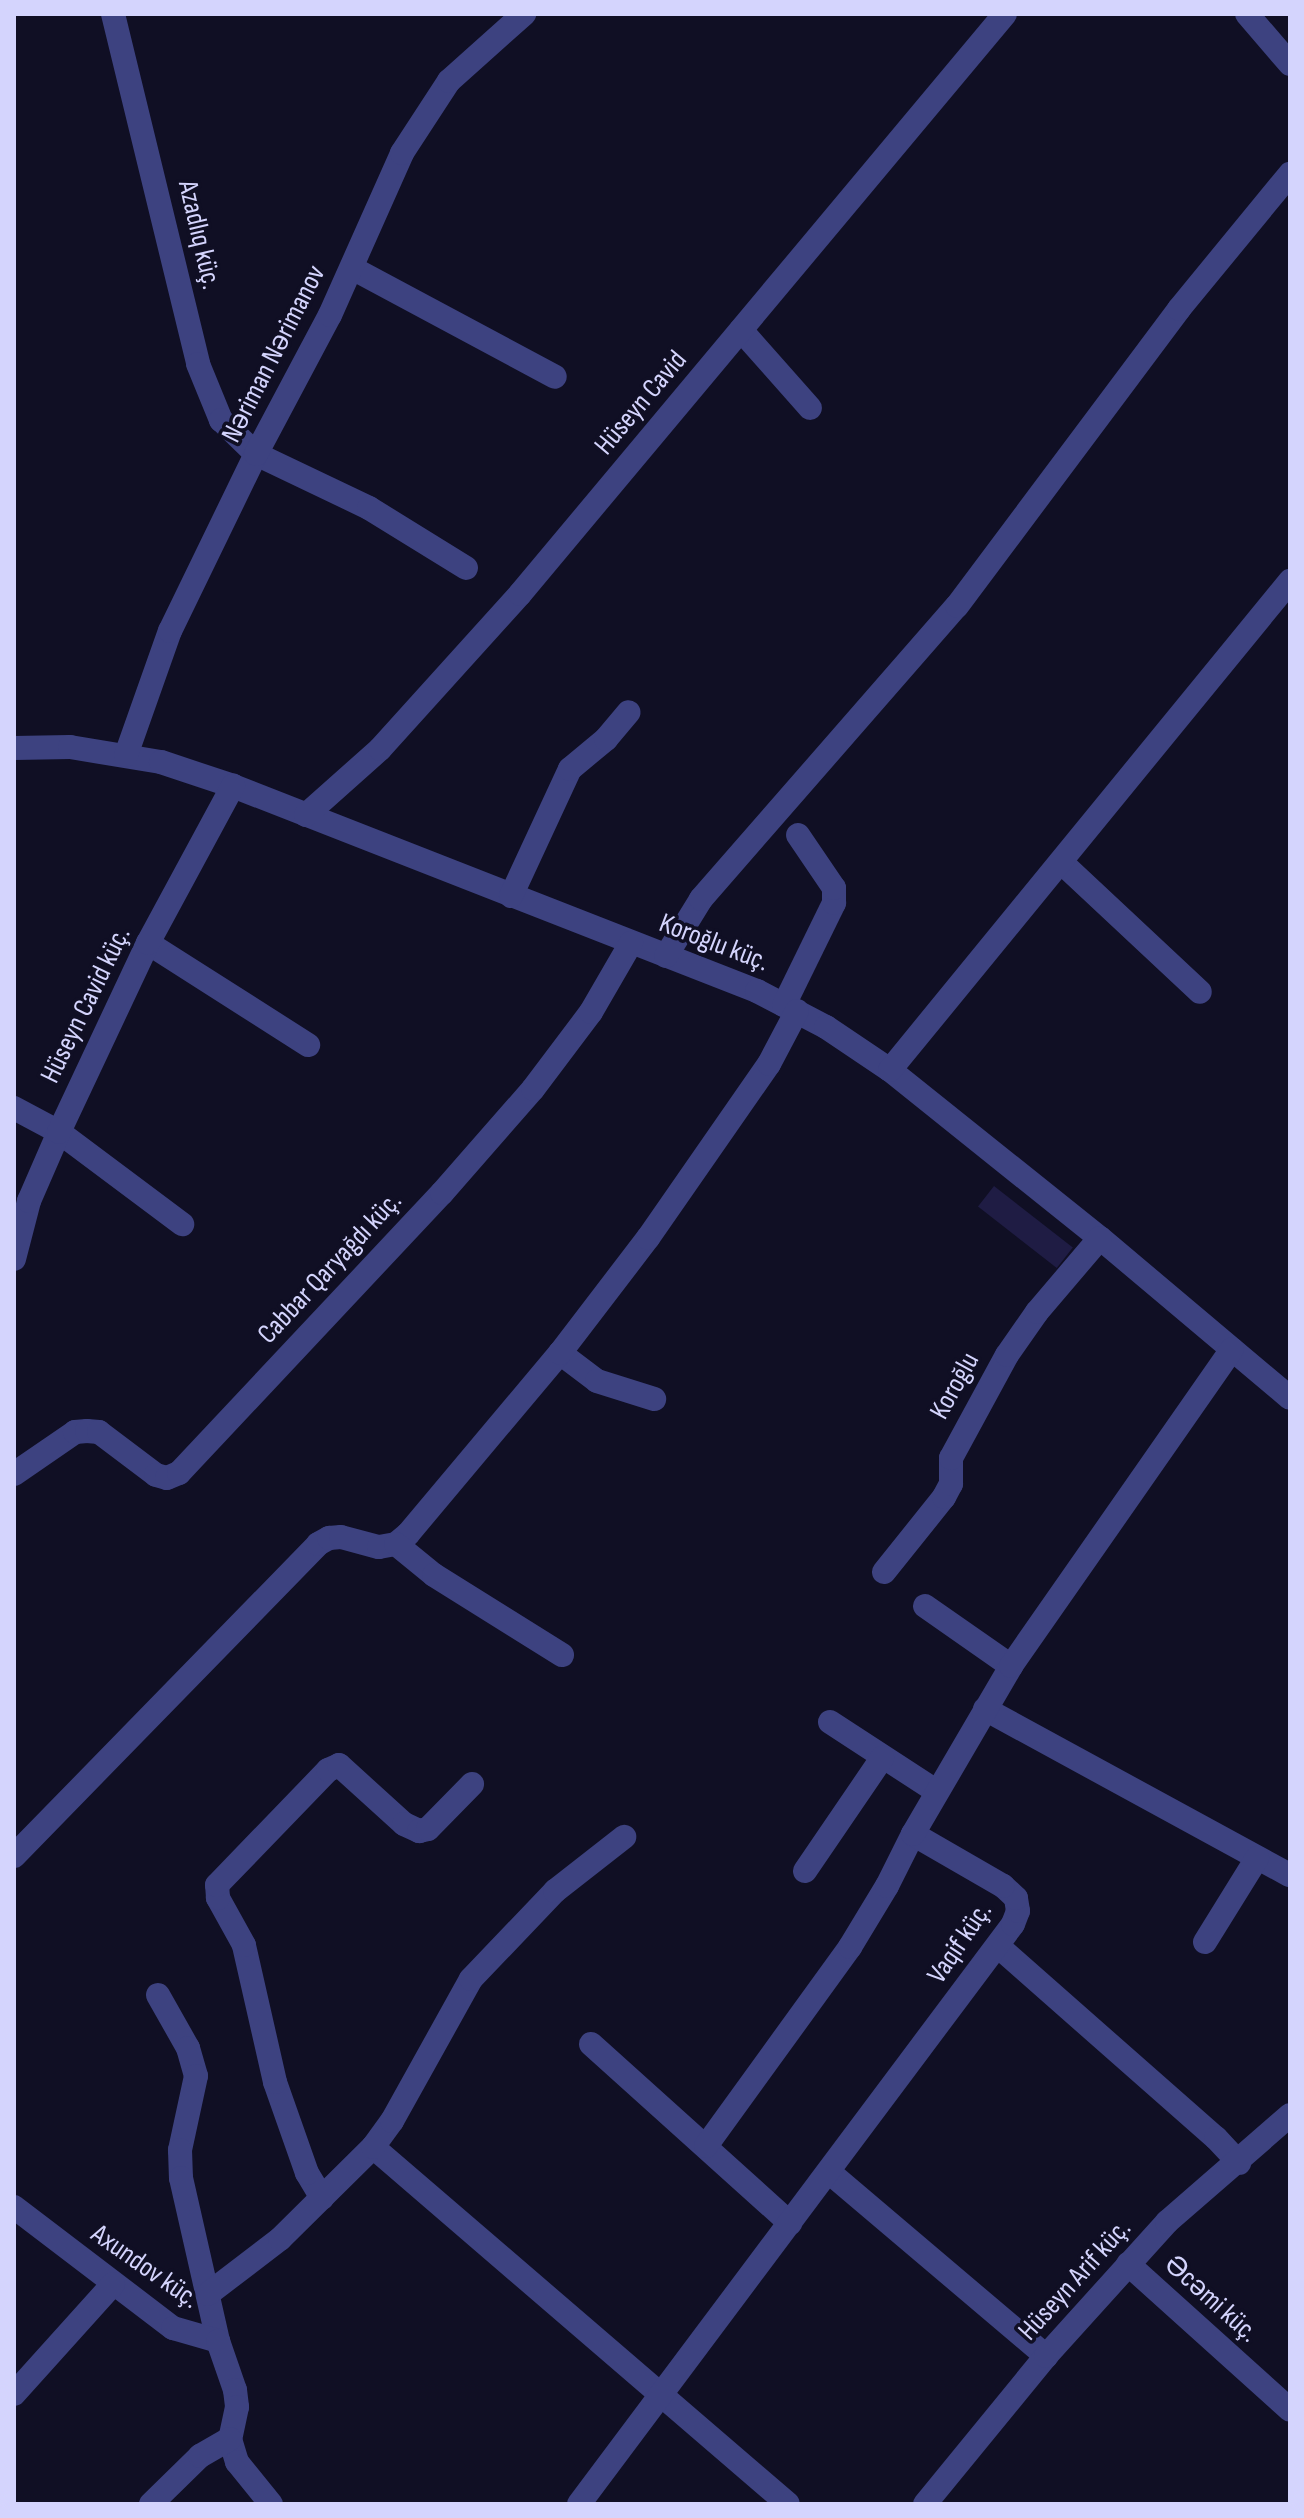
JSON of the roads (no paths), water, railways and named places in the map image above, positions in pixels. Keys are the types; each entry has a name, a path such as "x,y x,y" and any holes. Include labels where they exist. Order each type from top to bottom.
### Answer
{"street":[{"name":"Azadlıq küç.","path":"113,14 198,364 221,420 256,454 369,508 466,568"},
{"name":"Nəriman Nərimanov","path":"126,755 170,631 256,454 352,268 377,203 427,111 449,81 524,14"},
{"name":"Hüseyn Cavid","path":"306,815 380,749 520,594 1005,14"},
{"path":"1247,14 1290,64"},
{"path":"666,956 701,899 957,606 1179,309 1290,174"},
{"path":"352,268 555,377"},
{"path":"741,330 810,408"},
{"path":"890,1070 1290,581"},
{"path":"511,896 570,769 606,739 629,712"},
{"name":"Koroğlu küç.","path":"14,748 70,747 126,755 233,786 791,1008 890,1070 1100,1238 1290,1398"},
{"name":"Hüseyn Cavid küç.","path":"14,1259 29,1201 59,1132 148,943 233,786"},
{"path":"14,1856 318,1544 341,1537 379,1547 396,1544 408,1534 560,1353 769,1064 834,903 834,888 798,835"},
{"path":"1061,862 1200,992"},
{"path":"148,943 308,1045"},
{"name":"Cabbar Qaryağdı küç.","path":"14,1474 75,1432 87,1431 99,1432 156,1475 167,1478 179,1473 442,1193 533,1089 591,1012 631,943"},
{"path":"14,1108 59,1132 182,1224"},
{"name":"Koroğlu","path":"884,1572 944,1497 951,1484 951,1458 1007,1355 1037,1312 1100,1238"},
{"path":"706,2146 850,1947 936,1791 1011,1666 1232,1349"},
{"path":"560,1353 597,1381 654,1399"},
{"path":"396,1544 434,1575 562,1655"},
{"path":"925,1606 1011,1666"},
{"path":"985,1709 1290,1875"},
{"path":"830,1722 936,1791"},
{"path":"805,1871 882,1758"},
{"path":"322,2198 307,2173 275,2082 244,1945 218,1898 217,1885 328,1770 339,1765 404,1824 419,1831 428,1829 472,1784"},
{"name":"Vaqif küç.","path":"579,2504 999,1947 1018,1911 1016,1898 1003,1886 913,1834"},
{"path":"208,2294 280,2239 373,2147 392,2121 471,1979 555,1891 624,1837"},
{"path":"1205,1942 1257,1858"},
{"path":"999,1947 1216,2138 1239,2163"},
{"path":"158,1995 188,2048 196,2076 180,2150 187,2208 218,2341"},
{"path":"591,2044 790,2223"},
{"name":"Hüseyn Arif küç.","path":"925,2504 1046,2356 1167,2222 1239,2163 1290,2115"},
{"path":"373,2147 788,2504"},
{"path":"829,2172 1046,2356"},
{"name":"Axundov küç.","path":"14,2207 173,2328 218,2341 235,2390 237,2407 230,2439"},
{"name":"Əcəmi küç.","path":"1128,2264 1290,2410"},
{"path":"14,2394 113,2284"},
{"path":"151,2504 200,2456 230,2439 237,2462 271,2504"}]}
